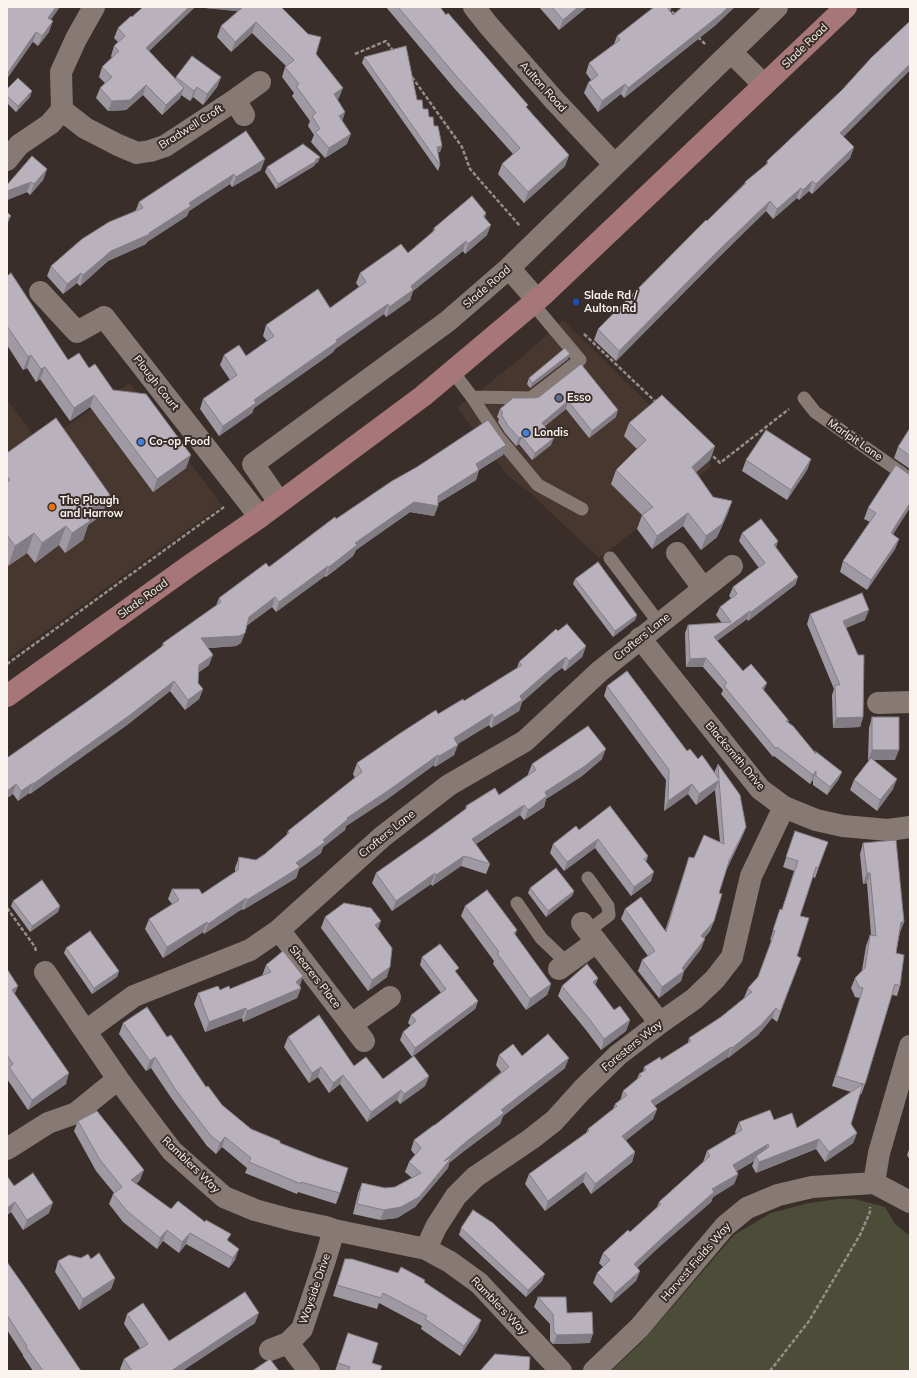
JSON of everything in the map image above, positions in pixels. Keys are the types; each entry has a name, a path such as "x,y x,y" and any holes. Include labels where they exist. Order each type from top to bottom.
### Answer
{"main road":[{"name":"Slade Road","path":"7,696 188,566 260,517 453,372 535,302 846,7"}],"street":[{"path":"7,160 19,145 50,124 62,110 61,72 76,39 94,7"},
{"name":"Aulton Road","path":"474,7 555,101 615,165"},
{"name":"Slade Road","path":"279,502 253,464 448,321 510,268 777,7"},
{"path":"726,56 764,85"},
{"name":"Bradwell Croft","path":"62,110 85,128 118,146 137,153 150,151 165,146 239,107 260,82"},
{"path":"510,268 535,302"},
{"name":"Plough Court","path":"40,292 77,332 104,317 260,517"},
{"path":"677,553 702,588"},
{"name":"Crofters Lane","path":"86,1031 134,996 250,950 279,930 382,837 449,785 525,741 600,671 702,588 732,566"},
{"name":"Blacksmith Drive","path":"640,638 760,788 784,807 816,820 843,826 888,830 910,827"},
{"path":"878,704 910,702"},
{"name":"Foresters Way","path":"426,1250 436,1227 456,1196 475,1177 531,1139 554,1121 582,1090 618,1055 694,999 715,979 732,957 751,876 784,807"},
{"name":"Shearers Place","path":"279,930 358,1033 390,996"},
{"path":"563,966 589,932 660,1023"},
{"name":"Ramblers Way","path":"45,972 118,1079 172,1151 224,1197 255,1210 292,1220 426,1250 450,1262 479,1283 561,1371"},
{"path":"910,1046 879,1153 874,1183 910,1202"},
{"path":"7,1149 48,1123 76,1113 118,1079"},
{"name":"Harvest Fields Way","path":"594,1371 639,1328 725,1226 747,1208 778,1195 812,1187 874,1183"},
{"name":"Wayside Drive","path":"309,1371 279,1346 302,1329 326,1260 334,1230"}],"lane":[{"path":"472,397 532,398 580,360 535,302"},
{"path":"453,372 472,397 499,438 538,485 582,509"},
{"name":"Marlpit Lane","path":"804,398 814,412 910,479"},
{"path":"610,558 666,617"},
{"path":"588,878 608,906 609,915 589,932"},
{"path":"517,903 563,966"}],"path":[{"path":"668,7 677,17"},
{"path":"694,33 726,56"},
{"path":"355,54 386,41 395,54"},
{"path":"408,72 462,147 470,169 534,243"},
{"path":"583,333 663,409"},
{"path":"703,447 720,463 804,398"},
{"path":"7,664 242,494"},
{"path":"7,908 35,947 45,972"},
{"path":"770,1371 809,1321 860,1235 870,1212 874,1183"}],"shaded area":[{"path":"563,320 712,466 637,529 599,558 529,492 507,475 457,407 472,397 522,357"},
{"path":"130,383 222,505 7,659 7,399 40,444"}],"green space":[{"path":"838,1199 855,1199 885,1207 895,1224 910,1236 910,1371 611,1371 641,1343 734,1235 771,1213 809,1203"}],"building":[{"path":"56,7 48,18 53,21 42,36 36,32 7,74 7,8"},
{"path":"143,7 189,7 146,48 184,88 166,105 146,85 130,100 112,101 100,88 112,77 102,67 119,51 114,46 125,36 118,28"},
{"path":"243,7 281,7 308,34 321,37 316,54 343,88 334,94 345,112 339,116 351,134 329,148 315,132 320,129 312,116 316,113 296,86 299,84 285,67 294,60 256,22 235,42 221,26"},
{"path":"398,7 440,7 446,15 448,13 528,105 526,107 569,155 528,192 502,164 520,148"},
{"path":"552,7 578,7 563,20"},
{"path":"654,7 667,7 673,15 682,7 728,7 628,88 625,84 602,101 588,83 598,75 589,63 620,40 617,36"},
{"path":"910,21 910,64 840,133 854,147 816,184 812,181 803,190 801,188 777,209 770,201 619,351 598,329 706,220 707,221 746,183 745,182 768,163 767,161 842,90 871,58"},
{"path":"406,46 417,100 422,100 423,109 428,109 429,117 433,117 434,126 438,126 442,146 437,147 440,165 364,57"},
{"path":"192,56 221,77 207,94 197,87 194,91 176,77"},
{"path":"18,78 32,91 18,106 7,96 7,89"},
{"path":"246,131 265,159 236,177 234,174 189,203 191,206 149,233 150,234 111,251 83,275 81,273 67,284 51,266 82,239 109,222 143,208 139,202"},
{"path":"303,144 320,157 315,160 316,161 278,184 267,167"},
{"path":"32,156 47,169 34,184 31,182 7,191 7,185"},
{"path":"472,196 486,213 483,216 491,225 468,244 466,241 411,286 413,290 389,307 388,304 336,340 337,342 254,400 256,403 223,426 203,399 237,375 224,355 239,345 246,356 274,336 266,325 318,289 330,308 366,282 360,273 401,244 408,253 435,230 434,228"},
{"path":"7,212 11,216 7,219"},
{"path":"11,273 68,360 79,353 89,368 95,364 113,390 146,394 191,455 157,479 94,395 74,408 45,367 41,369 31,355 28,357 7,326 7,276"},
{"path":"565,348 570,354 532,383 529,378"},
{"path":"581,364 618,410 592,431 568,401 542,423 554,438 535,453 522,437 519,438 508,426 501,414 503,413 500,409 513,398 539,397"},
{"path":"662,395 715,446 692,467 713,497 732,501 722,524 706,536 688,513 657,536 642,515 653,507 616,470 646,440 629,423"},
{"name":"The Plough and Harrow","path":"56,418 110,495 84,513 90,521 72,533 66,526 42,543 34,533 15,546 7,535 7,482 10,480 7,476 7,453"},
{"path":"488,420 506,445 476,464 479,470 438,496 438,506 414,502 355,543 357,545 329,567 328,566 279,602 275,597 249,617 245,633 239,636 201,638 213,655 199,665 198,683 203,689 188,700 174,681 130,715 33,784 21,791 16,784 7,791 7,758 164,645 163,643 221,602 219,598 266,563 269,567 335,517 336,519 392,481 417,467"},
{"path":"910,428 910,456 898,447"},
{"path":"766,430 811,459 791,490 746,460"},
{"path":"896,465 910,475 910,503 891,533 899,539 871,580 843,561 876,513 868,508"},
{"path":"761,519 778,541 774,545 798,577 714,637 743,671 751,664 767,683 762,688 789,721 786,721 793,726 816,754 815,751 842,772 830,787 816,776 816,771 813,775 777,747 776,749 724,686 727,683 706,658 690,659 688,625 731,622 720,607 737,594 733,587 765,563 742,533"},
{"path":"598,562 637,615 615,631 575,579"},
{"path":"862,593 869,610 843,621 858,655 864,655 863,717 836,718 835,685 840,685 810,614"},
{"path":"567,624 586,646 569,661 566,657 559,662 520,696 522,700 494,718 492,714 454,738 458,745 439,756 438,755 347,818 348,819 323,840 325,842 296,863 300,867 247,900 246,898 208,924 207,922 167,947 149,919 179,900 172,889 199,889 202,894 238,870 239,857 256,860 265,854 289,833 288,831 362,772 357,763 436,710 438,714 463,699 464,701 522,665 519,662 556,629 558,631"},
{"path":"627,671 687,751 690,749 698,759 702,755 719,779 718,764 740,795 746,827 729,861 719,893 722,894 714,921 701,936 705,939 682,968 684,971 662,987 642,960 655,951 625,909 641,897 666,932 689,857 694,858 704,835 724,844 719,780 699,794 692,784 668,801 669,770 607,686"},
{"path":"872,717 899,717 899,750 872,750"},
{"path":"588,726 606,749 585,766 545,792 547,796 528,810 524,805 472,839 490,864 464,856 436,875 435,873 396,901 376,873 467,808 466,806 495,788 499,795 536,770 532,764"},
{"path":"871,758 897,779 880,800 854,780"},
{"path":"610,806 648,856 644,859 654,872 634,887 598,839 567,862 553,844 576,826 579,830"},
{"path":"795,831 828,842 818,868 816,867 800,916 809,918 797,956 801,958 780,1012 776,1008 761,1025 732,1048 731,1047 651,1101 657,1109 622,1136 635,1152 595,1184 586,1172 548,1201 529,1174 589,1131 588,1129 617,1106 615,1104 627,1095 623,1091 641,1076 639,1074 646,1070 644,1067 660,1057 661,1060 691,1041 689,1038 721,1017 752,992 748,988 758,977 775,931 773,930 780,909 782,910 798,861 786,857"},
{"path":"896,840 904,922 901,922 896,953 904,955 900,986 895,984 865,1084 836,1076 863,988 859,987 855,978 865,968 870,935 876,936 870,873 867,873 863,843"},
{"path":"556,868 574,891 548,911 530,888"},
{"path":"42,880 60,906 32,926 13,901"},
{"path":"487,890 517,930 514,933 551,984 530,999 497,953 499,952 465,906"},
{"path":"344,903 371,908 381,921 375,925 392,948 390,967 372,980 325,917"},
{"path":"90,931 119,971 94,988 66,948"},
{"path":"440,944 459,968 455,971 478,1001 415,1048 403,1032 416,1021 411,1015 446,989 422,957"},
{"path":"283,951 303,976 296,982 301,988 247,1011 246,1008 209,1022 198,993 218,986 220,990 229,986 230,989 271,972 266,965"},
{"path":"587,964 598,978 593,982 614,1010 620,1006 630,1020 604,1039 562,986"},
{"path":"7,969 18,986 12,990 69,1073 32,1100 9,1067 13,1064 7,1055"},
{"path":"147,1007 167,1037 171,1035 206,1087 208,1086 222,1105 251,1129 280,1141 280,1143 348,1168 340,1193 301,1182 301,1184 249,1162 251,1158 225,1137 220,1143 211,1136 175,1089 155,1057 150,1061 123,1023"},
{"path":"319,1015 354,1066 366,1057 383,1079 414,1056 429,1076 404,1094 401,1090 371,1112 343,1075 333,1083 321,1067 312,1073 288,1037"},
{"path":"548,1034 569,1058 501,1110 504,1113 467,1141 444,1161 452,1157 419,1197 401,1207 384,1210 357,1204 362,1183 385,1188 395,1187 421,1173 409,1162 421,1148 414,1140 509,1067 499,1055 513,1044 522,1056"},
{"path":"863,1084 851,1124 857,1133 829,1152 819,1139 759,1162 756,1156 769,1147 768,1144 733,1165 738,1174 712,1189 714,1192 634,1264 640,1271 615,1293 597,1273 610,1260 603,1253 628,1230 630,1232 661,1204 659,1202 710,1156 707,1151 742,1130 739,1122 770,1110 774,1120 792,1113 797,1128"},
{"path":"97,1111 144,1170 131,1180 171,1209 178,1201 205,1222 206,1220 231,1234 227,1240 239,1249 233,1258 190,1233 182,1242 167,1230 160,1238 127,1211 113,1194 122,1187 100,1160 78,1121"},
{"path":"33,1173 53,1203 27,1220 15,1202 7,1208 7,1176 14,1186"},
{"path":"473,1210 493,1223 545,1274 528,1290 461,1228"},
{"path":"99,1253 115,1278 83,1299 58,1261 69,1255 81,1258 88,1254 91,1259"},
{"path":"345,1259 352,1259 398,1273 401,1267 425,1280 424,1282 481,1320 464,1346 425,1319 427,1316 383,1293 381,1298 337,1285"},
{"path":"7,1262 81,1371 43,1371 26,1347 27,1346 7,1315"},
{"path":"245,1292 259,1313 171,1371 132,1371 124,1359 148,1344 127,1314 143,1303 169,1341"},
{"path":"538,1297 566,1297 567,1313 592,1312 593,1334 557,1335 554,1332 553,1314"},
{"path":"348,1333 378,1343 372,1363 382,1366 380,1371 348,1371 350,1367 338,1363"},
{"path":"495,1354 530,1357 529,1371 480,1371"},
{"path":"270,1359 279,1371 252,1371"}],"place":[{"name":"Slade Rd / Aulton Rd","path":"576,302"},
{"name":"Esso","path":"559,398"},
{"name":"Londis","path":"526,433"},
{"name":"Co-op Food","path":"141,442"},
{"name":"The Plough and Harrow","path":"52,507"}]}
